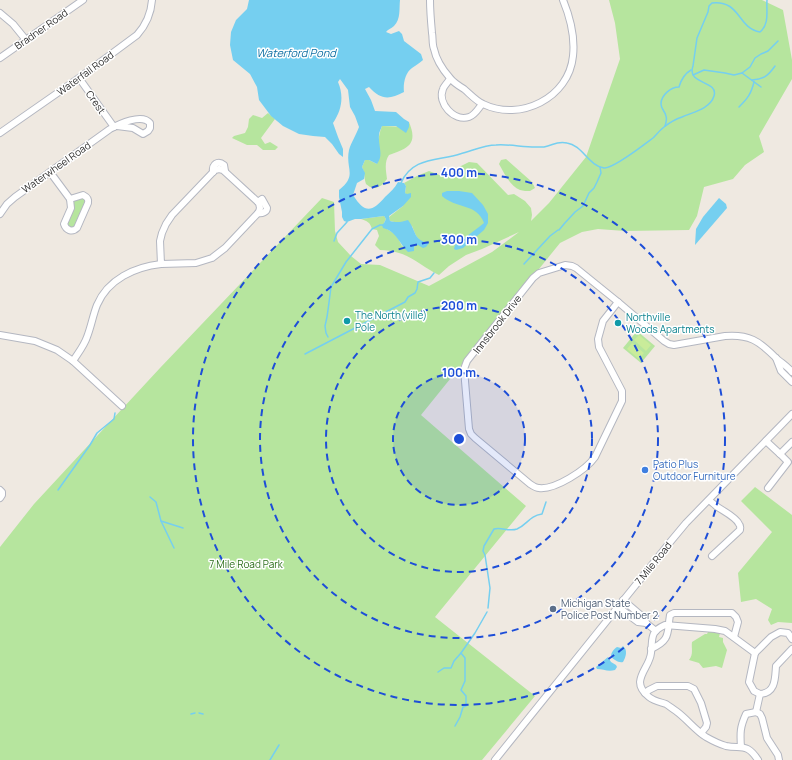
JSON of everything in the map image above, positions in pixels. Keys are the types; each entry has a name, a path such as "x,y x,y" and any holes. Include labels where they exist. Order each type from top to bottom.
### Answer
{"street":[{"name":"Bradner Road","path":"0,58 83,0"},
{"name":"Waterfall Road","path":"0,133 79,78 137,35 149,16 152,0"},
{"path":"430,0 434,49 440,64 450,79 482,104 503,110 517,110 533,107 548,98 561,86 569,72 573,57 574,40 568,11 563,0"},
{"path":"0,13 13,24 26,40"},
{"name":"Crest","path":"79,78 115,126"},
{"path":"450,79 443,89 442,96 444,105 449,111 461,118 468,117 475,113 482,104"},
{"name":"Waterwheel Road","path":"0,214 11,200 115,126 127,121 142,119 148,121 150,126 148,131 142,134 133,128 115,126"},
{"path":"73,361 86,340 98,303 108,288 117,280 134,271 148,266 196,263 212,258 225,248 258,213 260,208 258,202 225,171 220,169 215,170 172,215 166,224 160,241 161,264"},
{"path":"50,172 70,199 70,208 64,224 66,228 73,231 78,226 89,201 83,195 70,199"},
{"name":"Innsbrook Drive","path":"618,302 603,321 598,342 599,347 622,391 622,403 592,462 564,482 544,488 535,487 471,434 468,420 464,369 466,364 533,278 539,273 565,265 576,268 618,302 664,341 669,344 674,345 725,336 739,336 752,339 761,344 792,372"},
{"path":"0,335 27,340 57,350 73,361 122,406"},
{"name":"Innsbrook Drive","path":"776,358 781,370 792,382"},
{"name":"7 Mile Road","path":"495,760 671,541 792,414"},
{"path":"766,441 788,462 768,488"},
{"path":"780,454 792,442"},
{"path":"0,490 2,495 0,498"},
{"path":"709,500 717,507 726,511 740,526 740,530 712,556"},
{"path":"623,600 643,616 646,623 656,631"},
{"path":"618,607 638,622 646,623"},
{"path":"651,649 662,643 665,639 668,633 670,615 674,613 732,613 738,622 734,637"},
{"path":"755,653 725,631 665,625 659,628 654,634 650,658 643,670 640,683 641,688 648,696 675,710 701,733 718,744 747,749 752,752 758,760"},
{"path":"792,639 788,634 780,632 771,637 755,653 749,682 754,691 760,694 770,691 775,677 776,666 792,649"},
{"path":"645,693 657,686 688,686 694,689 701,703 707,723 706,727 701,733"},
{"path":"756,712 760,694"},
{"path":"741,747 740,736 742,723 746,714 756,712 760,714 762,718 767,738 778,755 779,760"}],"green space":[{"name":"7 Mile Road Park","path":"609,0 762,0 783,10 792,60 792,79 759,136 764,152 745,165 733,179 704,187 697,216 689,230 625,231 598,229 582,232 560,243 421,415 526,506 435,617 535,696 482,760 0,760 0,547 34,504 160,368 322,198 334,202 335,231 338,242 351,256 361,264 380,265 429,286 492,252 519,232 466,255 449,266 439,275 404,255 392,251 380,250 375,245 379,236 377,230 372,229 368,222 361,219 384,216 386,219 384,223 387,229 395,234 402,246 414,248 415,245 422,242 417,237 412,226 390,221 389,217 403,206 406,194 406,186 404,183 429,171 442,176 450,174 457,168 469,162 477,163 508,195 514,194 525,201 531,208 531,221 549,203 586,157 620,59 615,23"},
{"path":"268,113 275,119 261,138 265,144 270,142 278,147 275,150 263,150 257,145 247,145 232,138 245,133 248,127 249,119 253,115 262,118"},
{"path":"409,122 412,129 412,140 410,144 402,150 389,155 386,164 387,179 382,185 376,188 370,187 366,184 362,167 365,160 369,160 377,164 378,140 382,126 409,127"},
{"path":"506,159 532,182 535,188 530,191 524,191 513,186 499,164 501,160"},
{"path":"83,198 86,201 76,226 72,228 67,224 74,201"},
{"path":"637,331 655,346 641,363 623,348"},
{"path":"639,335 651,345 646,351 634,340"},
{"path":"632,343 644,353 639,359 627,349"},
{"path":"755,487 792,515 792,623 778,622 771,625 768,620 772,609 756,599 741,602 738,573 772,532 741,501"},
{"path":"711,631 720,633 719,637 723,638 723,642 727,650 722,668 716,666 703,668 699,663 689,660 692,653 692,642"}],"water":[{"name":"Waterford Pond","path":"249,0 400,0 398,20 394,26 386,32 391,34 399,31 402,34 404,41 421,54 423,60 412,68 406,76 404,82 404,92 394,96 385,97 377,94 369,87 365,89 375,111 396,112 409,122 409,127 406,133 396,126 382,126 379,134 379,161 377,164 369,160 365,160 362,167 365,173 364,179 357,183 353,195 361,205 369,209 376,206 398,182 404,183 406,186 405,193 411,193 411,197 403,206 389,216 390,221 399,222 408,220 418,238 429,243 426,247 423,248 415,245 414,251 408,252 391,232 383,228 382,225 386,219 384,216 355,219 347,222 344,221 342,217 339,190 348,180 350,172 348,162 349,150 359,127 350,107 348,90 340,79 338,82 341,92 341,103 333,123 343,149 343,157 325,137 299,134 283,126 271,116 259,100 257,87 250,74 233,60 230,45 231,32 236,20 247,9"},
{"path":"447,191 472,193 483,205 488,214 488,223 484,230 463,248 456,250 454,249 455,245 484,223 476,212 453,203 442,196 442,193"},
{"path":"719,198 726,204 727,208 695,245 696,229 703,217"},
{"path":"623,646 626,649 626,656 623,662 617,661 611,657 613,651 617,647 621,648"},
{"path":"608,657 611,662 616,665 617,667 615,670 608,671 597,669 596,667"}],"waterway":[{"path":"401,183 412,168 426,161 452,156 492,145 544,147 558,143 567,143 577,147 594,164 604,168 614,165 653,138 668,124 701,110 712,100 714,96 712,87 698,80 692,72 697,38 709,6 712,3 721,3 728,6 734,10 747,25 760,32 765,25 767,17 767,0"},
{"path":"742,73 750,67 755,58 768,51 778,41"},
{"path":"752,80 760,79 765,76 775,66"},
{"path":"665,126 666,117 661,101 670,90 679,87 683,77 691,70"},
{"path":"693,75 704,70 734,75 742,73 761,87"},
{"path":"739,107 749,96 754,82"},
{"path":"559,230 575,212 583,206 601,173 600,167"},
{"path":"334,241 337,233 347,222"},
{"path":"328,337 325,326 331,287 346,262 372,229 380,225 384,225"},
{"path":"524,264 550,236 558,230"},
{"path":"305,354 405,302 408,297 415,293 418,282 430,278 434,273"},
{"path":"58,490 97,433 114,419 115,413"},
{"path":"150,497 156,502 161,521 183,528"},
{"path":"488,608 490,588 485,555 483,551 484,546 494,529 517,529 534,516 542,514 546,502"},
{"path":"161,521 174,548"},
{"path":"455,726 463,707 466,706 466,696 461,690 465,681 465,658 461,653 487,612"},
{"path":"438,672 444,668 451,668 454,661 461,653"},
{"path":"191,714 195,713"},
{"path":"199,713 203,714"},
{"path":"270,760 279,745"}],"place":[{"name":"The North(ville) Pole","path":"347,321"},
{"name":"Northville Woods Apartments","path":"618,323"},
{"name":"Patio Plus Outdoor Furniture","path":"645,470"},
{"name":"Michigan State Police Post Number 2","path":"553,609"}]}
